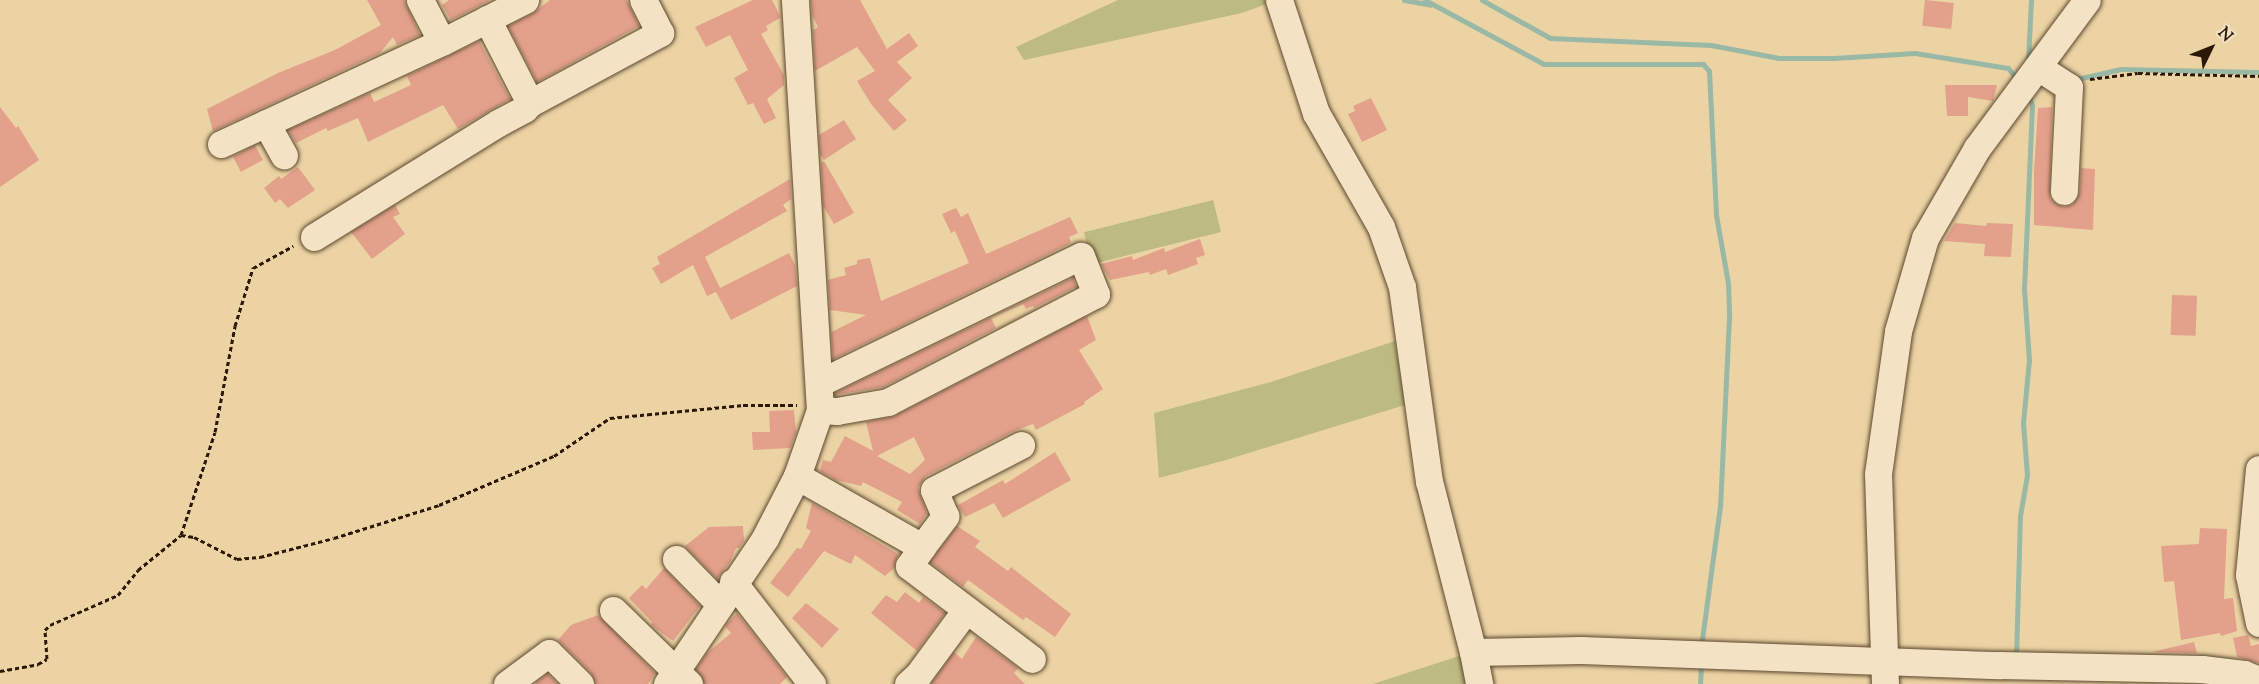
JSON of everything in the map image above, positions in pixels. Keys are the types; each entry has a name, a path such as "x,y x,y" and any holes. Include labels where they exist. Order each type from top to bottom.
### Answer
{"street":[{"path":"420,0 442,42"},
{"path":"221,144 442,42 525,0"},
{"path":"314,237 498,123 524,110 530,103 660,33 643,0"},
{"path":"614,610 677,680 726,592 765,538 797,476 820,410 795,0"},
{"path":"1280,0 1316,113 1381,227 1402,287 1429,481 1473,652 1479,684"},
{"path":"1885,673 1878,474 1898,331 1925,238 1977,148 2044,81 2087,0"},
{"path":"487,19 530,103"},
{"path":"2044,81 2064,191"},
{"path":"266,123 284,155"},
{"path":"819,383 1081,256 1096,294 888,402 837,411 820,410"},
{"path":"989,300 1008,340"},
{"path":"1021,445 934,490 945,516 909,566 1032,659"},
{"path":"2259,469 2248,574 2259,623"},
{"path":"797,476 922,547"},
{"path":"676,559 726,592 805,682"},
{"path":"908,684 918,675 966,610"},
{"path":"1473,652 1581,650 1700,656 1885,673 1999,665 2202,669 2244,674 2259,680"},
{"path":"507,684 549,653 580,684"}],"path":[{"path":"2044,81 2076,82 2110,75 2259,76"},
{"path":"0,670 38,664 47,659 45,630 50,625 118,595 138,570 181,535 216,432 235,326 253,268 314,237"},
{"path":"181,535 194,537 237,559 260,557 334,538 439,505 554,456 610,418 743,405 785,404 820,410"}],"shaded area":[{"path":"1118,0 1268,0 1269,3 1242,13 1024,60 1016,47"},
{"path":"1213,200 1221,232 1092,264 1084,232"},
{"path":"1395,341 1405,405 1226,460 1159,478 1154,413 1271,382"},
{"path":"1462,655 1469,684 1373,684"}],"building":[{"path":"367,0 404,0 420,35 397,45 393,37 380,53 213,131 207,109 278,73 335,50 381,25"},
{"path":"449,0 490,0 451,20 442,5"},
{"path":"550,0 627,0 639,26 537,82 508,26 532,14"},
{"path":"753,0 772,0 780,16 766,26 768,30 761,34 784,75 784,85 767,99 776,118 764,124 753,103 748,105 734,78 748,70 730,35 706,47 695,27"},
{"path":"811,0 860,0 887,49 909,33 918,46 897,62 912,78 888,100 907,120 894,131 871,104 857,81 875,71 857,47 815,71 813,30 818,27 812,15"},
{"path":"1925,0 1954,3 1951,29 1922,26"},
{"path":"479,41 510,99 458,129 443,105 368,142 358,118 328,131 326,128 296,143 288,130 370,93 374,102 411,85 407,76"},
{"path":"1945,85 1997,85 1993,101 1968,97 1968,116 1947,116"},
{"path":"1371,98 1387,130 1362,142 1348,114 1355,111 1353,106"},
{"path":"0,107 16,128 18,126 39,160 0,187"},
{"path":"2052,107 2050,198 2056,204 2064,207 2072,205 2080,192 2081,168 2095,169 2093,230 2034,225 2034,171 2038,108"},
{"path":"844,120 856,139 824,160 820,154 819,135"},
{"path":"255,145 263,160 241,172 233,157"},
{"path":"824,161 854,213 834,224 823,206 821,163"},
{"path":"298,167 315,190 288,208 280,199 275,203 264,188 279,176 281,179"},
{"path":"790,179 791,199 783,205 787,211 705,257 720,288 789,253 795,265 797,286 731,320 716,292 707,296 693,265 661,284 652,268 660,264 657,257"},
{"path":"395,205 400,214 393,217 405,234 372,259 351,232"},
{"path":"956,208 961,217 968,213 986,254 1070,217 1078,233 1069,237 1071,242 1067,245 833,359 831,332 866,315 830,310 828,280 846,275 844,268 857,264 857,260 870,258 881,301 969,263 955,231 951,233 942,214"},
{"path":"1955,223 1986,226 1987,223 2013,224 2011,257 1984,256 1985,244 1944,241"},
{"path":"1200,239 1205,255 1196,258 1198,264 1168,275 1166,269 1150,275 1149,272 1110,280 1101,264 1132,256 1133,260 1164,248 1165,252"},
{"path":"1073,278 1076,287 1034,308 1033,306 1026,309 1023,304 991,318 996,328 883,387 835,395 835,393"},
{"path":"2172,295 2197,296 2196,336 2171,335"},
{"path":"1087,316 1096,340 1079,350 1103,389 1084,402 1085,404 1036,430 1033,424 1014,431 926,476 918,488 927,513 920,524 897,510 902,502 863,482 861,486 836,480 820,471 823,460 831,462 845,436 873,451 866,422 895,416","holes":["914,437 925,460 910,474 877,456"]},
{"path":"794,410 796,432 790,448 753,450 752,432 770,432 769,411"},
{"path":"1055,452 1071,480 1003,518 994,503 965,517 958,505 1003,480 1005,484"},
{"path":"812,503 898,554 894,568 885,576 855,555 851,564 824,551 788,597 770,583 797,548 801,549 811,531 806,528"},
{"path":"743,526 744,541 739,548 736,548 730,562 717,579 685,546 709,527"},
{"path":"957,526 980,541 975,547 1008,571 1011,567 1071,614 1055,637 1026,617 1023,620 968,580 963,587 930,562"},
{"path":"2200,528 2227,529 2224,599 2233,598 2237,631 2221,636 2220,633 2181,640 2174,581 2164,582 2161,546 2199,544"},
{"path":"664,568 700,606 673,641 651,625 652,622 629,598 642,585 646,589"},
{"path":"905,592 919,603 923,597 945,613 917,651 871,613 886,595 897,602"},
{"path":"806,603 839,629 822,648 792,618"},
{"path":"737,613 787,677 780,684 704,684 696,669 706,654 731,633 725,626"},
{"path":"598,615 655,673 648,684 595,684 591,673 558,640 571,625"},
{"path":"2248,635 2251,646 2259,644 2259,663 2237,657 2233,638"},
{"path":"976,637 1018,668 1014,673 1025,684 931,684 954,652 962,659"},
{"path":"2194,642 2197,653 2152,652"},
{"path":"547,674 558,684 534,684"}],"waterway":[{"path":"1404,0 1431,5"},
{"path":"1425,0 1544,64 1703,64 1709,71 1716,215 1728,283 1729,317 1720,506 1701,646"},
{"path":"1482,0 1550,38 1711,45 1779,58 1834,58 1915,53 2008,68 2017,79"},
{"path":"2028,61 2031,0"},
{"path":"2073,80 2121,69 2259,72"},
{"path":"2016,658 2020,516 2027,475 2023,423 2029,360 2024,289 2032,105 2028,94"},
{"path":"1700,684 1701,662"}]}
